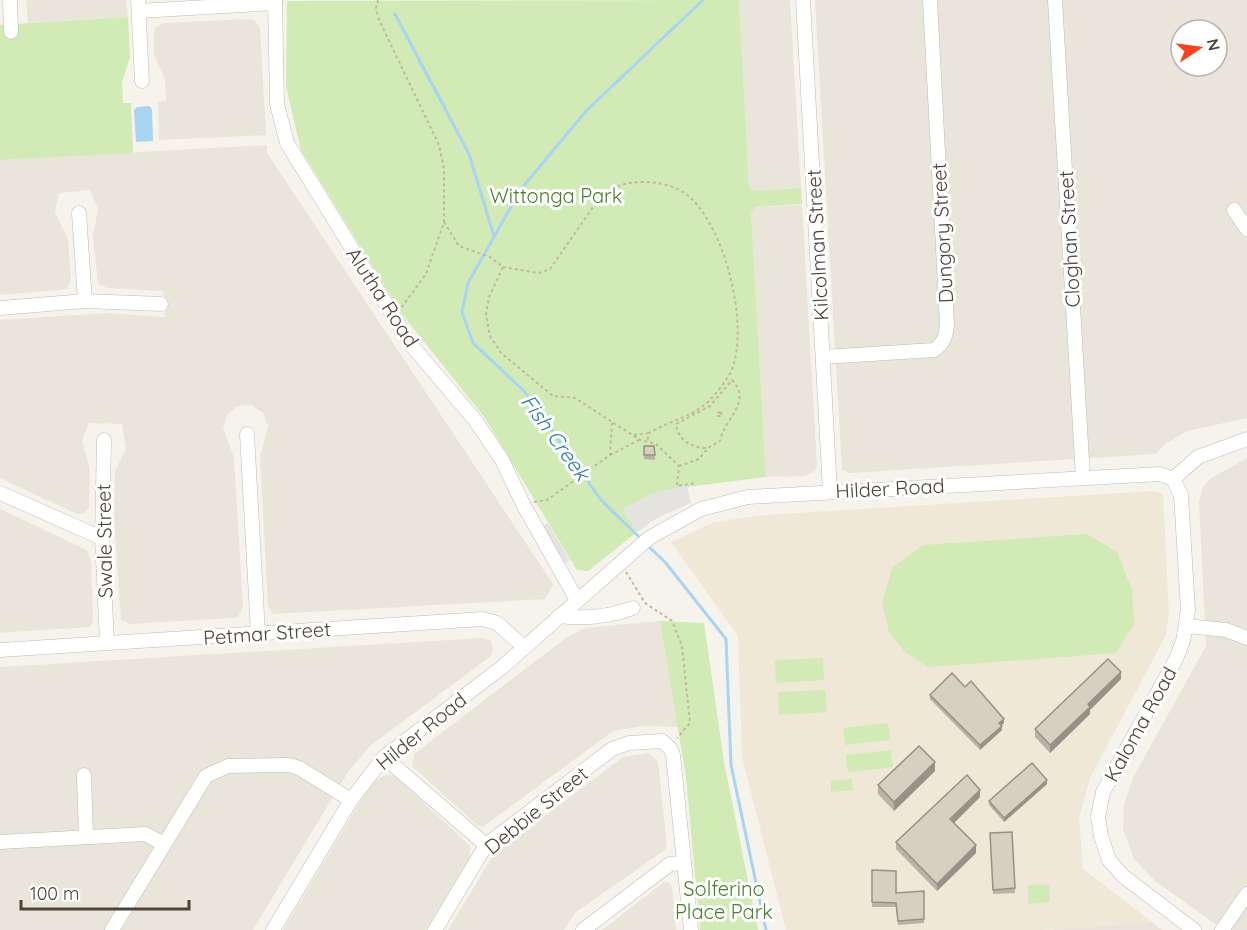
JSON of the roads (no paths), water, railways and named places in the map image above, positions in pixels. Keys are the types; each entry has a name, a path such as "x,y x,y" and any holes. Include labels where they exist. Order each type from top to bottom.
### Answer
{"street":[{"path":"10,0 11,32"},
{"name":"Kilcolman Street","path":"803,0 830,491"},
{"name":"Dungory Street","path":"823,357 926,351 942,345 946,336 930,0"},
{"name":"Cloghan Street","path":"1055,0 1083,478"},
{"path":"142,81 139,5 275,1"},
{"name":"Alutha Road","path":"275,1 276,88 281,129 293,156 412,346 475,420 502,460 524,506 577,600"},
{"path":"1234,210 1247,229"},
{"path":"78,213 85,300"},
{"path":"0,308 85,300 161,304"},
{"path":"247,434 258,633"},
{"path":"1173,479 1198,457 1247,439"},
{"name":"Swale Street","path":"104,440 102,538 107,643"},
{"name":"Hilder Road","path":"273,930 351,801 384,757 501,668 649,538 684,517 716,504 748,497 1160,474 1173,479"},
{"name":"Kaloma Road","path":"1173,479 1179,486 1181,495 1187,626 1176,659 1103,792 1098,817 1101,836 1109,860 1123,876 1194,930"},
{"path":"0,493 102,538"},
{"path":"559,616 581,618 618,614 633,608"},
{"name":"Petmar Street","path":"0,650 483,619 497,623 524,647"},
{"path":"1187,626 1226,630 1247,639"},
{"name":"Debbie Street","path":"435,930 486,845 612,749 629,743 662,741 670,748 684,863"},
{"path":"384,757 486,845"},
{"path":"112,930 206,776 221,767 288,765 299,768 351,801"},
{"path":"84,775 86,837"},
{"path":"0,842 145,834 164,844"},
{"path":"583,930 670,864 684,863 691,930"},
{"path":"1222,930 1247,894"}],"water":[{"path":"149,106 152,109 153,141 136,142 134,110 137,107"}],"waterway":[{"name":"Fish Creek","path":"640,538 601,500 524,391 473,343 462,312 468,283 521,189 586,111 703,0"},
{"path":"395,14 469,154 494,236"},
{"name":"Fish Creek","path":"647,545 665,562 726,639 731,765 766,930"}],"park label":[{"name":"Wittonga Park","path":"556,195"},
{"name":"Solferino Place Park","path":"724,900"}]}
